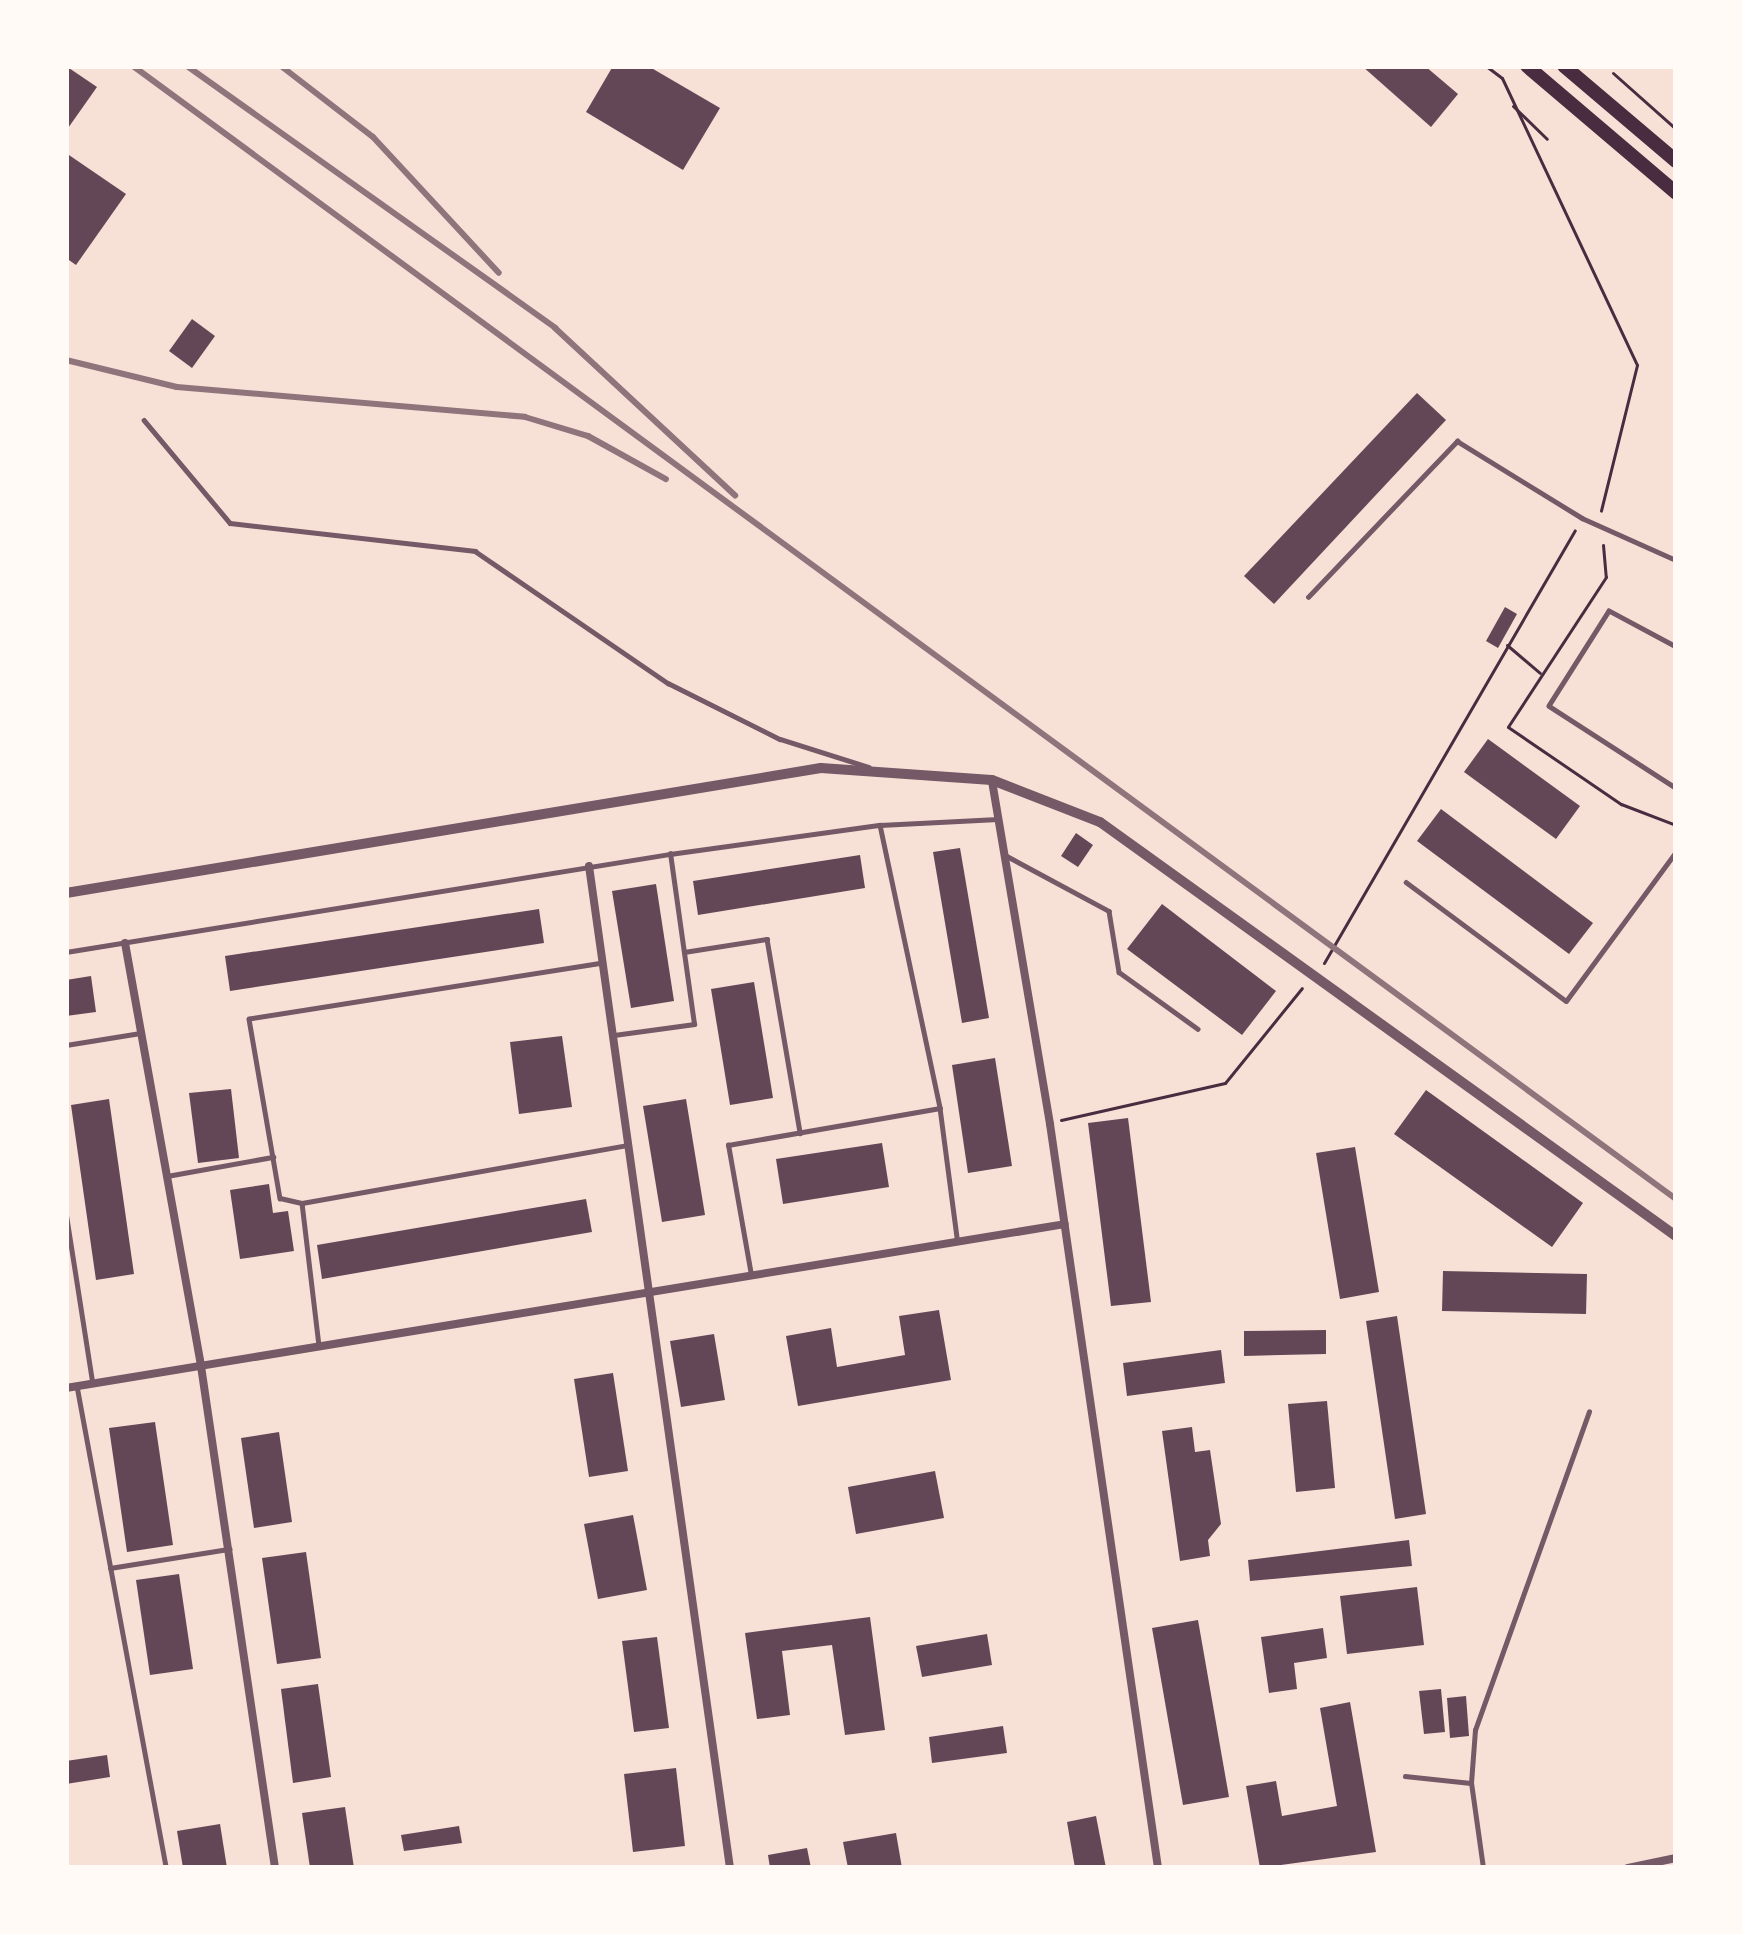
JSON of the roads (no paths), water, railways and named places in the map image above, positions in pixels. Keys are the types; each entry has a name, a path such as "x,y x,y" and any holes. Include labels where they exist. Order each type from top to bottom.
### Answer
{"main road":[{"path":"1527,66 1676,194"},
{"path":"1564,66 1676,161"}],"street":[{"path":"66,892 571,806 869,767 992,780 1100,822 1676,1236"},
{"path":"992,780 1050,1124 1158,1868"},
{"path":"589,866 730,1868"},
{"path":"125,943 201,1366 275,1868"},
{"path":"71,1387 1065,1224"},
{"path":"1628,1868 1676,1858"}],"lane":[{"path":"144,420 230,524 475,551 668,683 780,739 869,767"},
{"path":"1308,597 1457,442 1582,518 1601,522 1676,560"},
{"path":"1676,646 1609,611 1549,706 1676,788"},
{"path":"66,952 670,854 880,825 999,818"},
{"path":"880,825 940,1108 957,1241"},
{"path":"1406,882 1566,1001 1676,852"},
{"path":"614,1035 694,1024 670,854"},
{"path":"1005,855 1108,911 1119,972 1198,1029"},
{"path":"684,952 767,939 800,1133"},
{"path":"603,963 249,1019 280,1198 302,1203 630,1145"},
{"path":"66,1045 140,1033"},
{"path":"751,1275 728,1145 940,1108"},
{"path":"167,1175 273,1157"},
{"path":"302,1203 319,1346"},
{"path":"66,1212 93,1384"},
{"path":"66,1270 75,1268"},
{"path":"71,1387 166,1868"},
{"path":"1483,1868 1471,1784 1475,1730 1589,1412"},
{"path":"110,1568 230,1549"},
{"path":"1405,1776 1471,1784"}],"railway":[{"path":"133,66 1676,1199"},
{"path":"187,66 555,328 735,495"},
{"path":"281,66 373,137 499,273"},
{"path":"66,360 177,387 525,417 588,436 666,479"}]}
